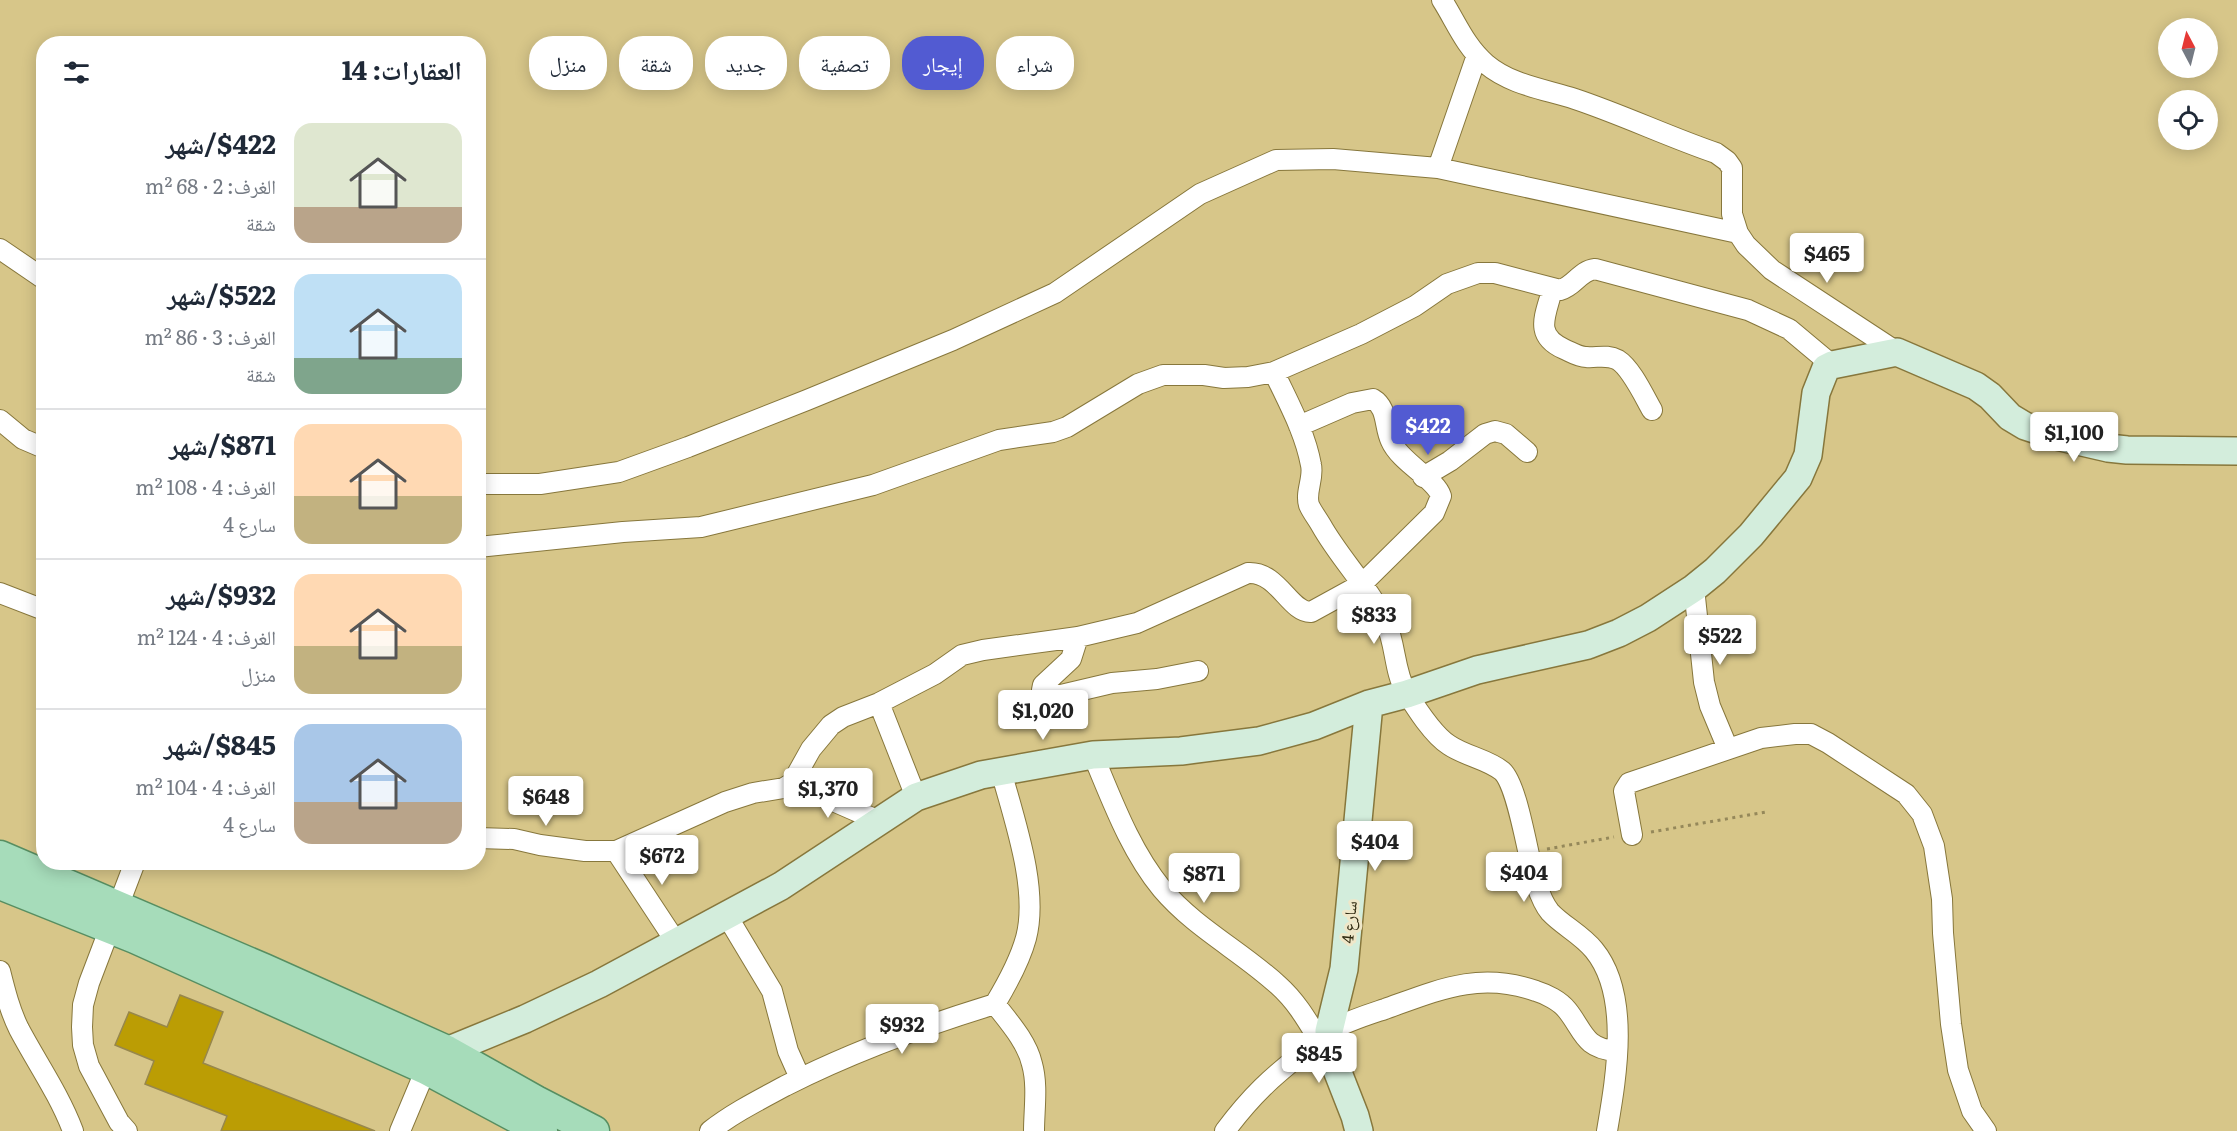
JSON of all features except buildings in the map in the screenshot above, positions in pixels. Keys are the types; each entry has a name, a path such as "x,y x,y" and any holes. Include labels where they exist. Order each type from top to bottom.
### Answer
{"main road":[{"path":"437,1060 578,994 727,916 781,886 916,797 953,783 1001,771 1093,755 1181,751 1259,741 1314,726 1369,704 1407,694 1477,669 1556,653 1619,633 1648,618 1694,588 1751,536 1798,478 1808,455 1816,393 1826,368 1832,365 1897,352 1976,386 1990,396 2010,417 2025,426 2056,436 2127,450 2237,452"},
{"name":"سارع 4","path":"1324,1035 1344,969 1369,704"},
{"path":"0,856 114,917 437,1060 536,1101 594,1131"},
{"path":"0,884 114,917"},
{"path":"1324,1035 1356,1116 1359,1131"},
{"path":"437,1060 542,1131"}],"street":[{"path":"1442,0 1462,36 1477,55 1488,66 1520,84 1575,99 1716,153 1727,160 1732,168 1732,214 1738,233 1746,245 1772,270 1897,352"},
{"path":"1438,168 1477,55"},
{"path":"486,484 540,484 619,471 688,447 807,400 953,340 1055,293 1200,194 1276,160 1333,159 1438,168 1738,233"},
{"path":"0,249 36,274"},
{"path":"486,546 623,532 701,527 873,485 999,440 1053,432 1067,427 1138,384 1163,375 1204,375 1224,378 1248,377 1274,372 1362,334 1415,306 1447,284 1478,273 1496,273 1552,290 1568,288 1583,273 1595,269 1748,310 1790,329 1832,365"},
{"path":"1552,290 1543,326 1547,336 1554,344 1579,356 1606,356 1620,361 1652,410"},
{"path":"1274,372 1299,426 1311,465 1309,504 1385,622 1407,694 1435,733 1449,745 1503,772 1515,792 1533,874 1548,911 1582,936 1596,952 1605,969 1612,987 1618,1020 1607,1131"},
{"path":"486,838 514,839 585,851 616,851 725,802 753,793 784,788 792,783 811,748 831,725 843,717 879,703 935,674 962,656 982,650 1078,637 1137,623 1248,573 1261,574 1268,578 1300,609 1311,612 1362,584 1427,521 1438,506 1440,492 1398,452 1391,442 1382,407 1373,399 1352,403 1299,426"},
{"path":"0,420 23,439 36,445"},
{"path":"1423,477 1450,461 1485,434 1495,431 1506,434 1527,452"},
{"path":"1694,588 1704,682 1710,706 1728,749"},
{"path":"0,593 36,607"},
{"path":"1078,637 1071,659 1043,685 1042,690 1045,695 1198,671"},
{"path":"879,703 916,797"},
{"path":"1632,835 1624,791 1629,783 1761,738 1811,734 1906,794 1922,814 1934,846 1942,899 1942,933 1958,1070 1972,1111 1986,1131"},
{"path":"1093,755 1113,805 1134,845 1162,889 1200,927 1279,985 1324,1035"},
{"path":"710,1131 725,1119 800,1078 886,1040 995,1004 1026,938 1028,917 1028,886 1024,863 1001,771"},
{"path":"792,783 879,821"},
{"path":"616,851 676,942"},
{"path":"127,1131 119,1122 89,1066 83,1045 83,1005 89,983 132,870"},
{"path":"727,916 772,991 788,1050 800,1078"},
{"path":"0,971 10,1009 18,1028 64,1106 73,1131"},
{"path":"1225,1131 1256,1092 1277,1072 1324,1035 1431,991 1467,983 1489,982 1536,991 1555,1000 1566,1009 1581,1033 1592,1045 1602,1050 1616,1051"},
{"path":"995,1004 1018,1036 1032,1062 1034,1131"},
{"path":"400,1131 437,1060"}]}
